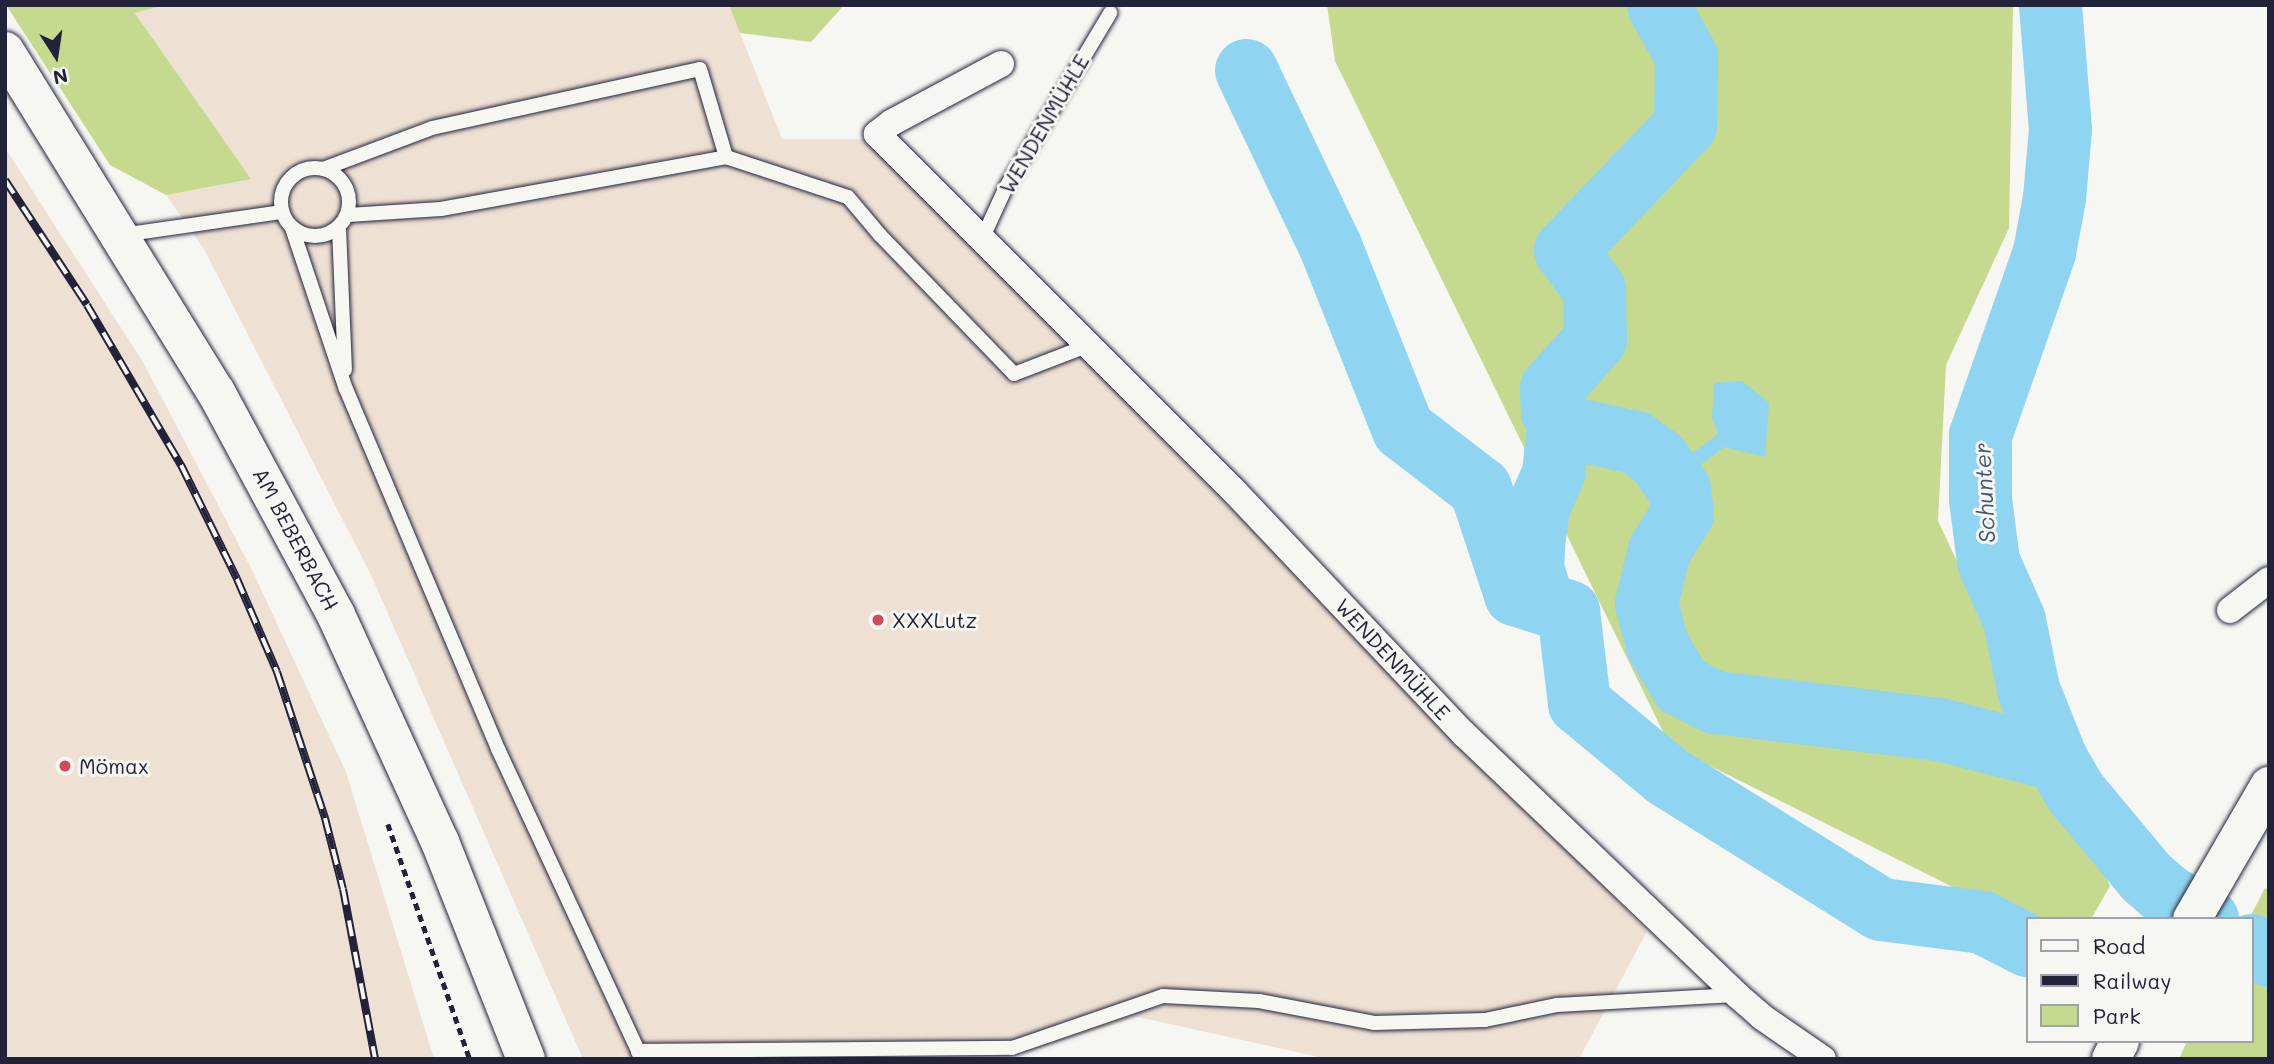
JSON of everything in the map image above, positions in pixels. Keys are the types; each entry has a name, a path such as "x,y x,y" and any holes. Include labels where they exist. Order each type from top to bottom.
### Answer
{"main road":[{"name":"AM BEBERBACH","path":"5,51 216,392 336,615 440,842 526,1059"},
{"path":"2193,917 2266,790"},
{"path":"2111,1059 2119,1043"}],"street":[{"name":"WENDENMÜHLE","path":"1001,64 891,123 877,134 1234,491 1464,734 1737,995 1762,1017 1823,1059"},
{"path":"2230,610 2269,580"}],"lane":[{"name":"WENDENMÜHLE","path":"982,237 1006,187 1110,13"},
{"path":"726,157 700,69 432,128 323,169 300,171 290,178 284,188 282,212 292,228 346,389 498,749 640,1055 1012,1048 1163,996 1259,1001 1374,1023 1485,1020 1558,1005 1737,995"},
{"path":"348,215 442,209 726,157 848,197 880,235 1014,374 1088,345"},
{"path":"292,228 307,236 324,236 339,228 348,215 350,201 346,187 337,175 323,169"},
{"path":"121,236 282,212"},
{"path":"339,228 346,389"}],"path":[{"path":"383,812 470,1059"}],"shaded area":[{"path":"164,5 729,5 782,139 868,139 1647,931 1579,1059 1328,1059 1138,1017 1002,1059 583,1059 371,575 204,249 166,195 250,179 135,12"},
{"path":"5,148 143,362 251,568 346,772 434,1059 5,1059"}],"green space":[{"path":"6,5 164,5 135,13 251,179 166,195 110,165"},
{"path":"729,5 844,5 811,42 740,33"},
{"path":"1327,5 2013,5 2009,228 1946,365 1938,521 2110,886 2092,917 2025,917 2025,923 1670,746 1335,61"},
{"path":"2265,888 2269,891 2269,1059 2179,1059 2186,1043 2253,1043 2253,917 2250,917"}],"water":[{"path":"1742,381 1769,403 1765,457 1724,447 1674,485 1668,471 1718,434 1712,418 1714,383"}],"waterway":[{"path":"1658,5 1686,56 1685,125 1565,250 1594,289 1595,339 1551,388 1552,411 1566,427 1635,442 1658,459 1679,489 1682,513 1659,550 1646,603 1657,645 1681,685 1715,702 1939,729 2056,759"},
{"name":"Schunter","path":"2050,5 2060,129 2054,197 2044,252 1980,435 1980,499 1988,561 2014,620 2028,689 2056,759 2076,793 2146,877 2167,895 2204,917"},
{"path":"1246,70 1330,246 1403,429 1480,488 1515,594 1568,611 1579,703 1667,776 1881,909 1982,922 2025,944"},
{"path":"1543,602 1532,569 1534,536 1538,507 1553,473 1559,418"},
{"name":"Schunter","path":"2253,946 2269,955"}],"railway":[{"path":"5,180 87,305 181,465 237,579 277,672 325,818 343,889 375,1059"}],"place":[{"name":"XXXLutz","path":"878,620"},
{"name":"Mömax","path":"65,766"}]}
